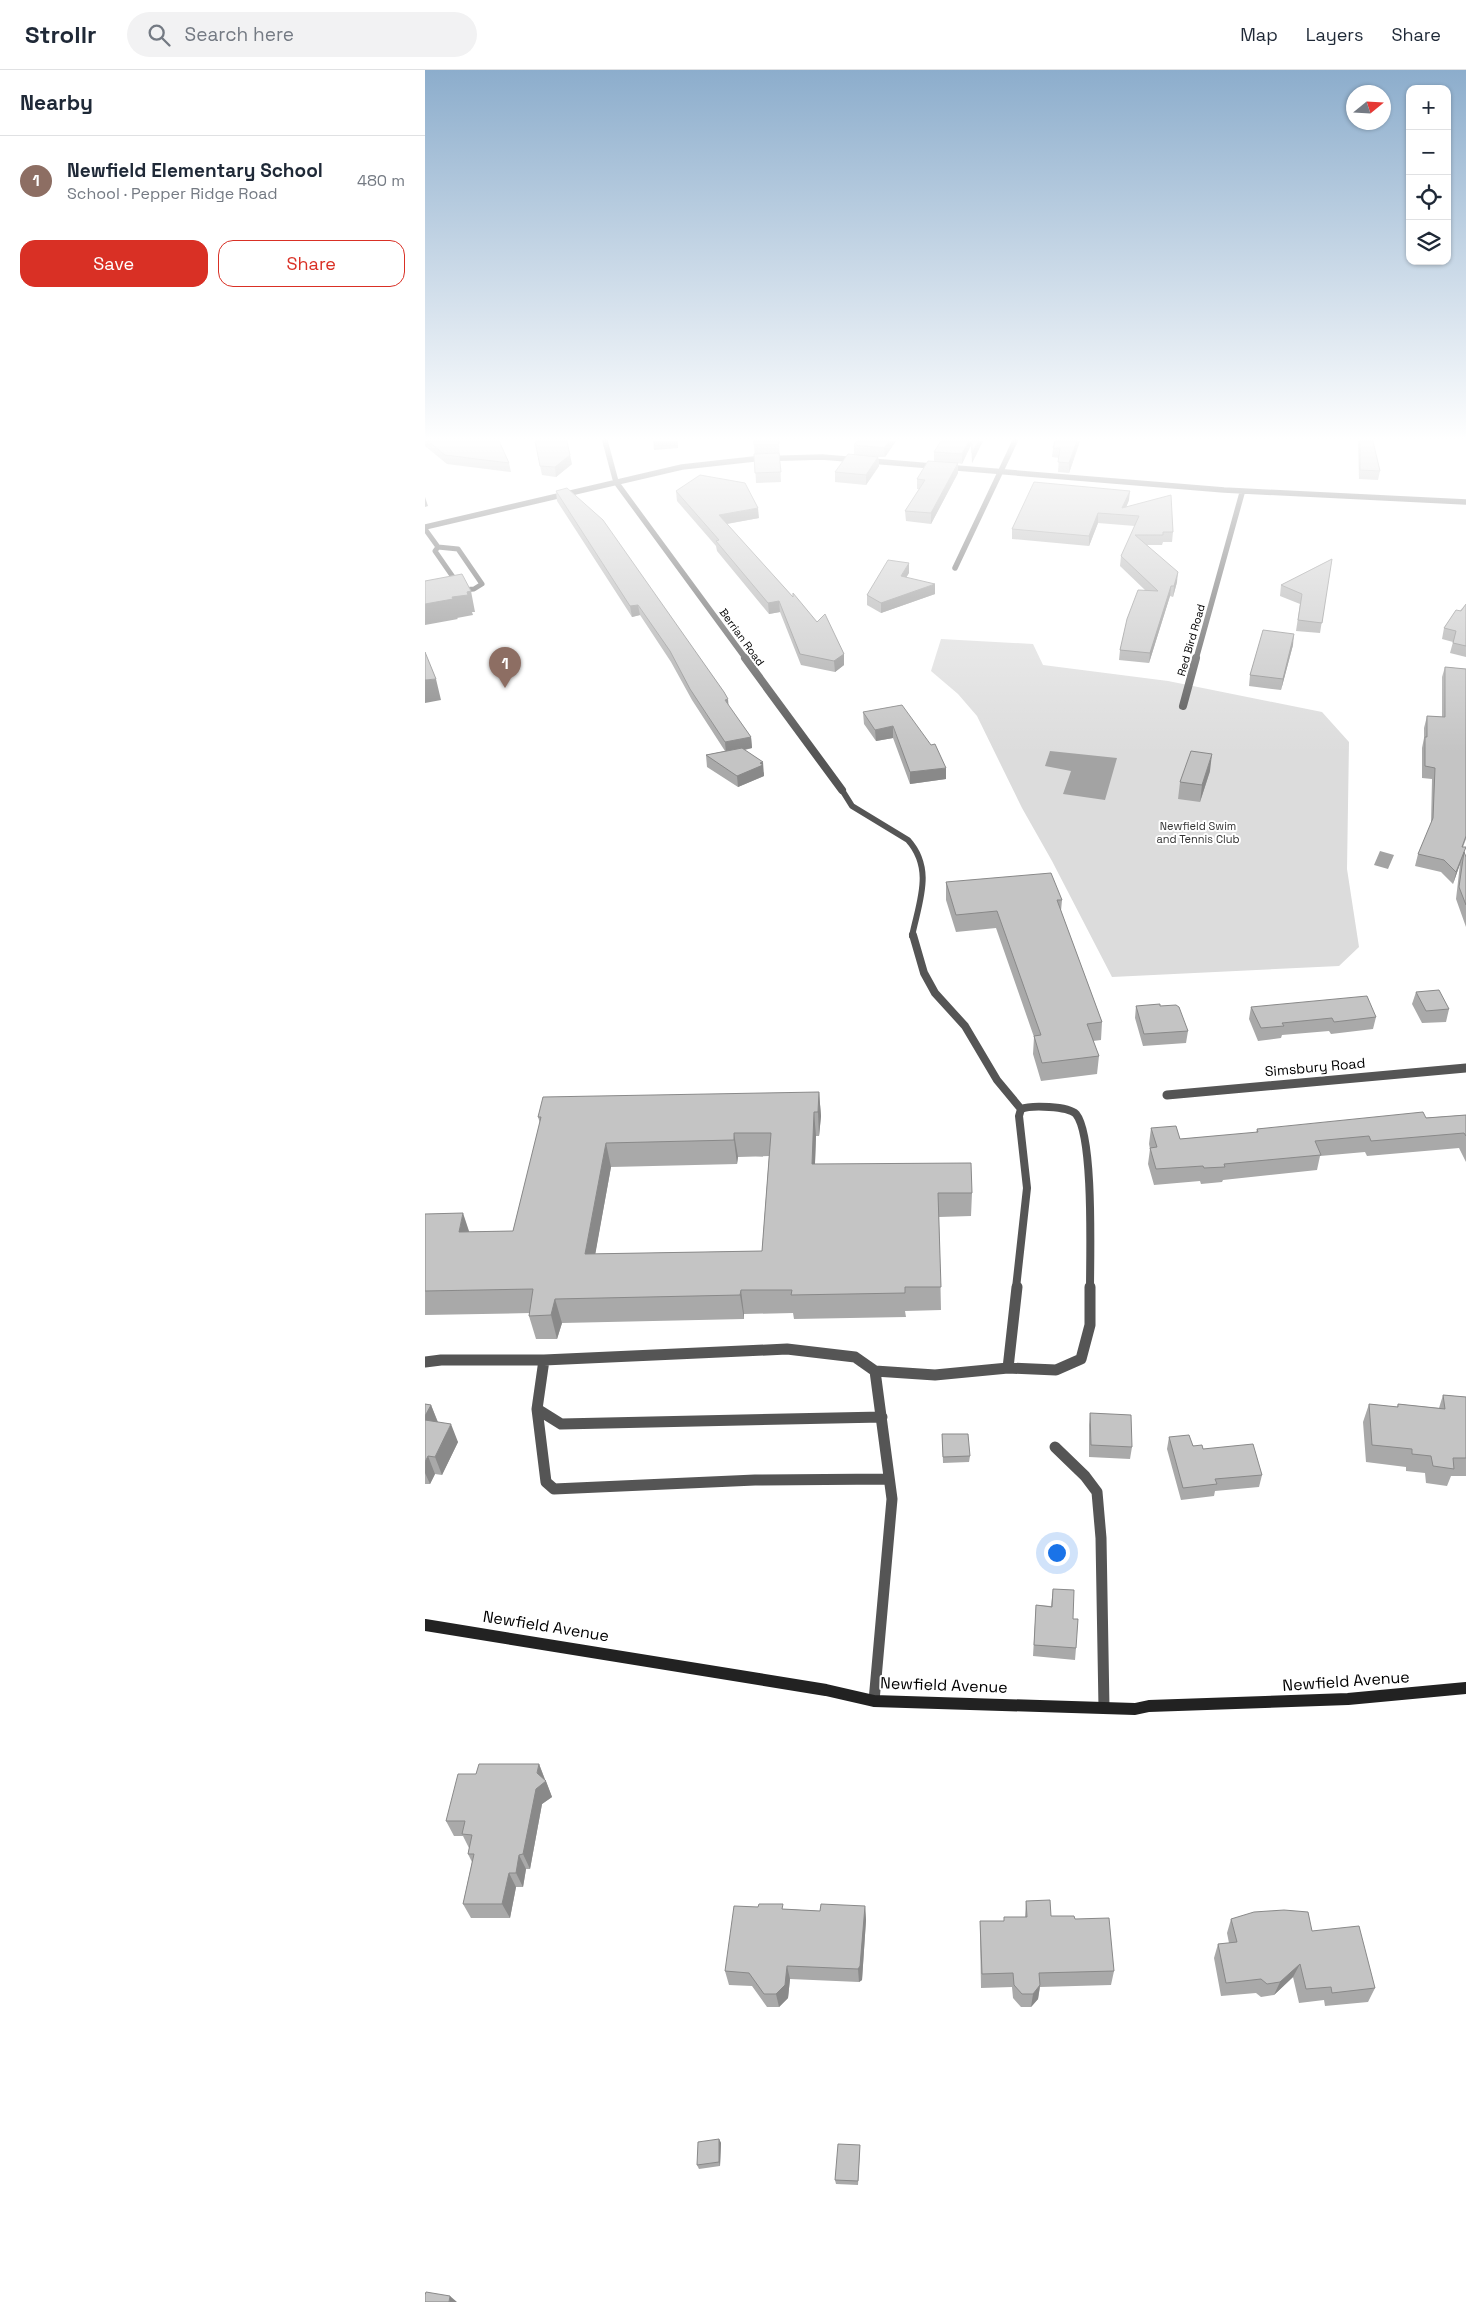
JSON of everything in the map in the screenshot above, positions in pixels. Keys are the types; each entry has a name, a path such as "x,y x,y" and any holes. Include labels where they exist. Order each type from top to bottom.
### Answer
{"main road":[{"name":"Newfield Avenue","path":"425,1625 826,1690 874,1701 1135,1709 1149,1706 1279,1703 1398,1696 1466,1688"}],"street":[{"name":"Berrian Road","path":"662,545 842,790"},
{"path":"955,568 965,545"},
{"name":"Red Bird Road","path":"1183,706 1228,545"},
{"name":"Simsbury Road","path":"1167,1095 1466,1068"}],"lane":[{"path":"438,547 458,549 482,584 474,590 462,590 435,551 438,547"},
{"path":"842,790 852,806 908,840 915,848 924,878 912,938 924,973 935,993 965,1026 997,1080 1021,1109"},
{"path":"425,1362 441,1360 544,1360 787,1349 855,1357 875,1371 935,1375 1008,1368 1056,1370 1081,1359 1090,1325 1089,1169 1079,1121 1068,1109 1027,1106 1021,1109 1019,1116 1027,1188 1008,1368"},
{"path":"544,1360 537,1409 546,1482 554,1489 755,1480 888,1479"},
{"path":"874,1701 892,1498 875,1371"},
{"path":"537,1409 561,1424 882,1417"},
{"path":"1055,1446 1085,1476 1097,1492 1101,1538 1104,1708"}],"green space":[{"name":"Newfield Swim and Tennis Club","path":"941,639 1033,644 1043,665 1168,681 1322,712 1349,742 1347,869 1359,947 1339,966 1112,977 1052,861 1022,808 977,716 958,694 931,671"}],"shaded area":[{"path":"1050,751 1117,758 1105,800 1063,794 1071,771 1045,766"},
{"path":"1380,851 1394,855 1388,869 1374,865"}],"building":[{"path":"591,545 621,545 724,692 728,699 725,700 751,737 725,742 690,689 670,651 638,605 630,606"},
{"path":"719,545 746,545 793,597 793,593 817,622 825,614 844,654 834,661 800,654 779,601 768,603"},
{"path":"1126,545 1147,545 1178,572 1174,586 1171,586 1150,653 1120,650 1127,619 1138,590 1158,591 1121,556"},
{"path":"1332,559 1322,623 1298,620 1302,594 1281,585"},
{"path":"888,560 909,563 901,576 935,584 881,603 867,595"},
{"path":"462,574 471,591 467,592 468,595 425,604 425,581"},
{"path":"1466,604 1466,646 1453,643 1456,631 1444,628 1456,610 1461,611"},
{"path":"1263,630 1294,634 1283,679 1250,675"},
{"path":"425,652 436,679 425,680"},
{"path":"1445,667 1466,669 1466,836 1462,847 1466,847 1456,872 1444,860 1418,854 1433,818 1435,768 1425,766 1427,716 1445,717"},
{"path":"902,705 931,745 935,744 946,768 910,772 893,726 875,730 863,712"},
{"path":"742,748 763,762 760,763 763,765 737,776 706,755"},
{"path":"1191,751 1212,754 1202,785 1180,782"},
{"path":"1464,852 1466,857 1466,905 1459,887"},
{"path":"1051,873 1062,900 1057,900 1102,1022 1087,1024 1099,1056 1042,1063 1034,1036 1041,1035 997,911 956,915 946,882"},
{"path":"1439,990 1449,1009 1426,1011 1416,992"},
{"path":"1367,996 1376,1017 1334,1022 1332,1018 1282,1023 1284,1026 1261,1028 1251,1007"},
{"path":"1160,1004 1160,1006 1176,1005 1179,1007 1188,1031 1144,1034 1136,1006"},
{"path":"819,1092 818,1112 814,1112 812,1164 971,1163 972,1193 938,1193 941,1287 905,1287 905,1293 791,1295 792,1290 741,1290 740,1295 555,1299 551,1315 529,1316 533,1289 425,1291 425,1214 463,1213 459,1232 513,1231 541,1117 538,1117 543,1097","holes":["734,1133 771,1133 762,1251 585,1254 606,1143 734,1140"]},
{"path":"1423,1112 1426,1118 1466,1115 1466,1136 1464,1133 1371,1141 1369,1136 1315,1141 1321,1155 1224,1164 1225,1167 1204,1168 1203,1166 1156,1169 1150,1148 1157,1147 1151,1128 1176,1126 1180,1139 1258,1132 1257,1129"},
{"path":"1443,1395 1466,1397 1466,1458 1453,1458 1454,1469 1433,1466 1431,1456 1412,1454 1412,1449 1372,1445 1369,1404 1398,1407 1398,1404 1445,1409"},
{"path":"425,1404 431,1405 425,1416"},
{"path":"1090,1413 1131,1415 1132,1447 1091,1445"},
{"path":"425,1420 451,1424 435,1457 428,1456 425,1462"},
{"path":"942,1434 968,1434 970,1456 943,1457"},
{"path":"1189,1435 1193,1446 1202,1445 1203,1449 1253,1444 1262,1475 1215,1479 1217,1484 1183,1488 1169,1437"},
{"path":"1053,1589 1074,1590 1073,1619 1078,1619 1076,1648 1034,1645 1036,1605 1052,1607"},
{"path":"479,1764 539,1764 537,1773 546,1781 536,1789 523,1854 519,1855 516,1873 509,1873 502,1904 463,1904 474,1854 468,1854 472,1835 462,1834 465,1821 446,1821 458,1774 476,1774"},
{"path":"1050,1900 1051,1916 1074,1916 1075,1919 1109,1918 1114,1971 1039,1973 1040,1985 1033,1994 1022,1994 1014,1985 1013,1973 982,1974 980,1921 1004,1921 1004,1917 1027,1917 1026,1901"},
{"path":"759,1904 783,1904 782,1909 820,1911 821,1904 865,1906 860,1966 858,1969 787,1966 785,1985 776,1994 764,1994 749,1973 725,1971 734,1906 758,1907"},
{"path":"1284,1910 1308,1912 1312,1931 1359,1926 1375,1988 1332,1993 1331,1987 1306,1989 1300,1964 1280,1982 1267,1984 1261,1979 1226,1983 1218,1944 1237,1942 1231,1919 1254,1912"},
{"path":"719,2139 719,2162 697,2165 698,2142"},
{"path":"838,2144 860,2145 858,2181 835,2180"},
{"path":"426,2292 450,2296 449,2302 425,2302"}],"place":[{"name":"Newfield Elementary School","path":"505,688"}]}
